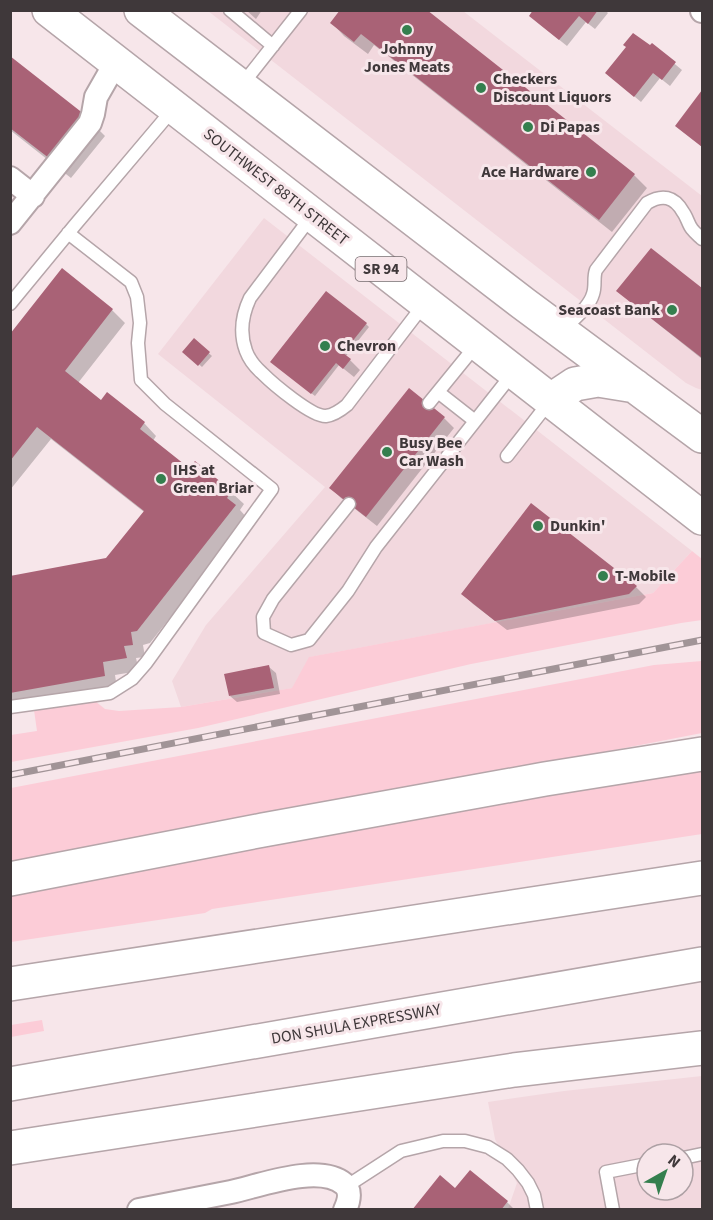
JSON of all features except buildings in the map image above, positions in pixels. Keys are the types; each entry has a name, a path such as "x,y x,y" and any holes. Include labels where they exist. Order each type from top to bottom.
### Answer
{"main road":[{"name":"SOUTHWEST 88TH STREET","path":"49,10 702,518"},
{"path":"158,19 241,87 702,436"},
{"path":"551,400 575,384 598,380 635,386"},
{"path":"10,879 262,830 702,754"},
{"path":"10,984 702,878"},
{"name":"DON SHULA EXPRESSWAY","path":"10,1084 702,964"},
{"path":"10,1148 514,1070 702,1048"}],"street":[{"path":"10,223 90,123 96,97 116,62"},
{"path":"10,178 33,196"},
{"path":"139,1209 315,1175 330,1177 346,1186 349,1197 345,1209"}],"lane":[{"path":"230,10 273,46"},
{"path":"241,87 298,12"},
{"path":"10,304 174,107"},
{"path":"562,332 590,301 595,285 596,270 647,203 656,198 666,197 676,203 694,232 702,239"},
{"path":"312,216 250,298 242,320 242,336 246,352 252,363 261,373 308,410 327,416 347,405 425,303"},
{"path":"10,707 110,693 132,679 272,489 165,404 141,380 138,343 140,323 137,297 131,282 68,233"},
{"path":"429,403 477,344"},
{"path":"349,504 273,598 263,617 264,633 291,645 309,640 348,591 376,548 514,372"},
{"path":"438,392 475,421"},
{"path":"507,456 551,400"},
{"path":"346,1186 401,1151 443,1141 465,1141 488,1147 519,1170 534,1195 537,1209"},
{"path":"613,1209 606,1172 635,1166"}],"shaded area":[{"path":"208,11 463,11 702,196 702,390 686,383"},
{"path":"264,218 692,551 653,593 310,657 293,688 181,707 172,681 206,625 325,487 158,354"},
{"path":"692,551 702,559 702,620 471,664 198,728 11,762 11,735 37,731 34,710 95,701 105,709 119,711 181,707 292,688 309,657 653,593"},
{"path":"702,661 702,733 11,867 11,788 654,665"},
{"path":"702,766 702,834 11,942 10,890"},
{"path":"42,1020 44,1031 11,1037 11,1025"},
{"path":"702,1076 702,1209 508,1209 517,1183 495,1139 488,1102"}],"railway":[{"path":"10,775 702,640"}],"place":[{"name":"Johnny Jones Meats","path":"407,30"},
{"name":"Checkers Discount Liquors","path":"481,88"},
{"name":"Di Papas","path":"528,127"},
{"name":"Ace Hardware","path":"591,172"},
{"name":"Seacoast Bank","path":"672,310"},
{"name":"Chevron","path":"325,346"},
{"name":"Busy Bee Car Wash","path":"387,452"},
{"name":"IHS at Green Briar","path":"161,479"},
{"name":"Dunkin'","path":"538,526"},
{"name":"T-Mobile","path":"603,576"}]}
